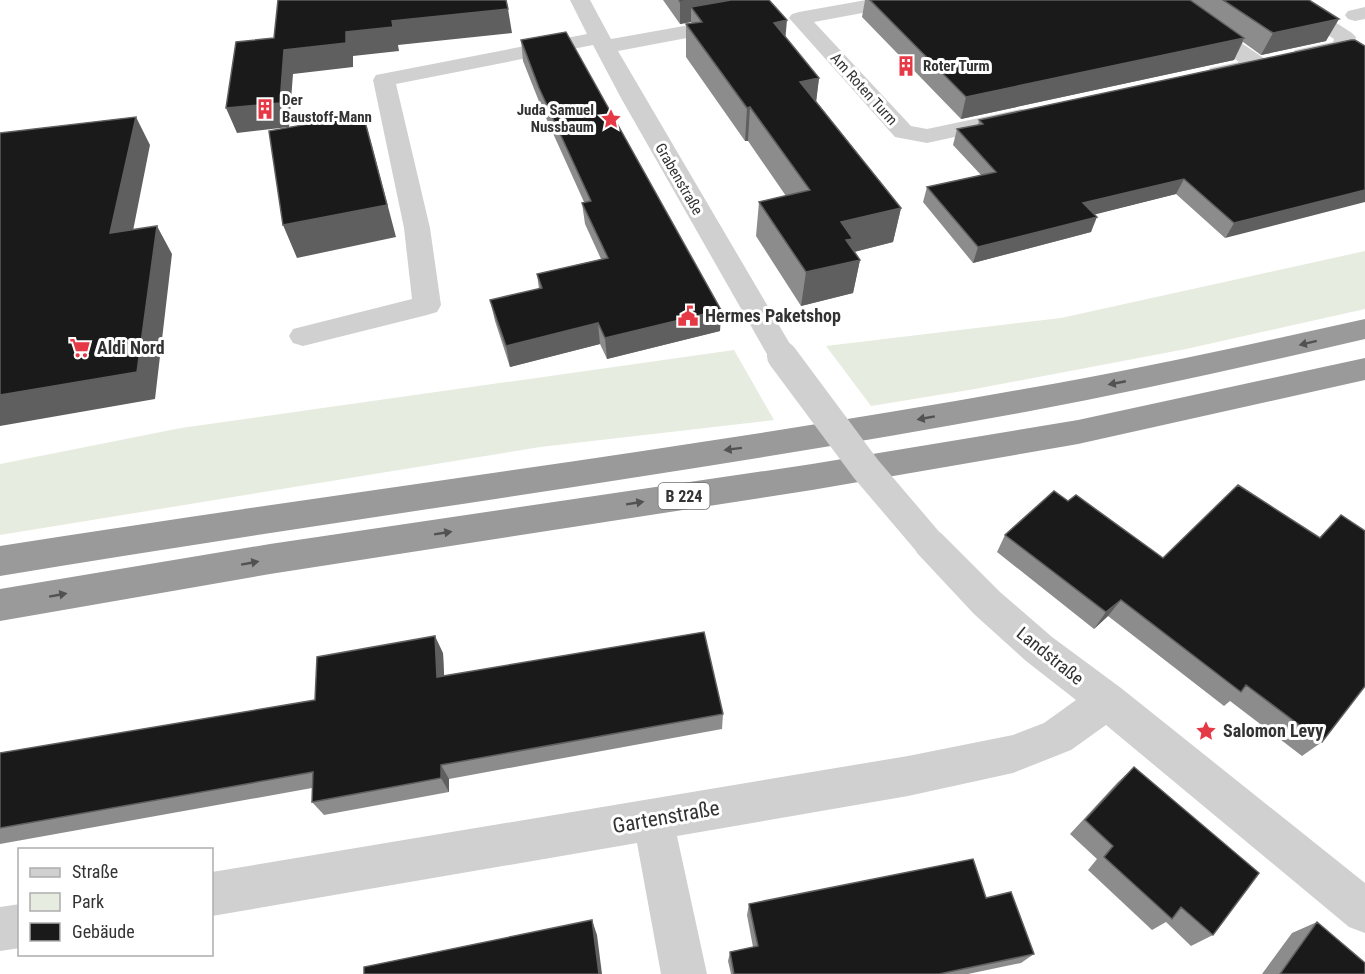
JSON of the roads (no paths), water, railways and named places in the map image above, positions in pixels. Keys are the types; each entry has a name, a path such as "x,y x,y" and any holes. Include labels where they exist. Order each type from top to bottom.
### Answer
{"highway":[{"name":"B 224","path":"0,561 200,527 781,443 1242,359 1365,329"},
{"name":"B 224","path":"0,605 270,559 812,477 1055,436 1365,369"}],"street":[{"name":"Grabenstraße","path":"580,0 601,42 782,356"},
{"path":"778,18 799,18 900,0"},
{"path":"1165,0 1274,61"},
{"path":"1202,76 1342,47 1345,37 1287,0"},
{"name":"Am Roten Turm","path":"799,18 903,132 927,136 1046,110"},
{"path":"303,336 427,305 417,228 384,80 601,42 743,22"},
{"name":"Landstraße","path":"782,356 866,469 929,543 987,603 1039,649 1107,701 1365,911"},
{"name":"Gartenstraße","path":"213,894 908,776 1013,754 1057,737 1107,701"},
{"path":"653,819 684,974"},
{"path":"0,929 18,926"}],"place":[{"name":"Roter Turm","path":"906,66"},
{"name":"Der Baustoff-Mann","path":"265,109"},
{"name":"Juda Samuel Nussbaum","path":"611,119"},
{"name":"Hermes Paketshop","path":"688,316"},
{"name":"Aldi Nord","path":"80,348"},
{"name":"Salomon Levy","path":"1206,731"}]}
